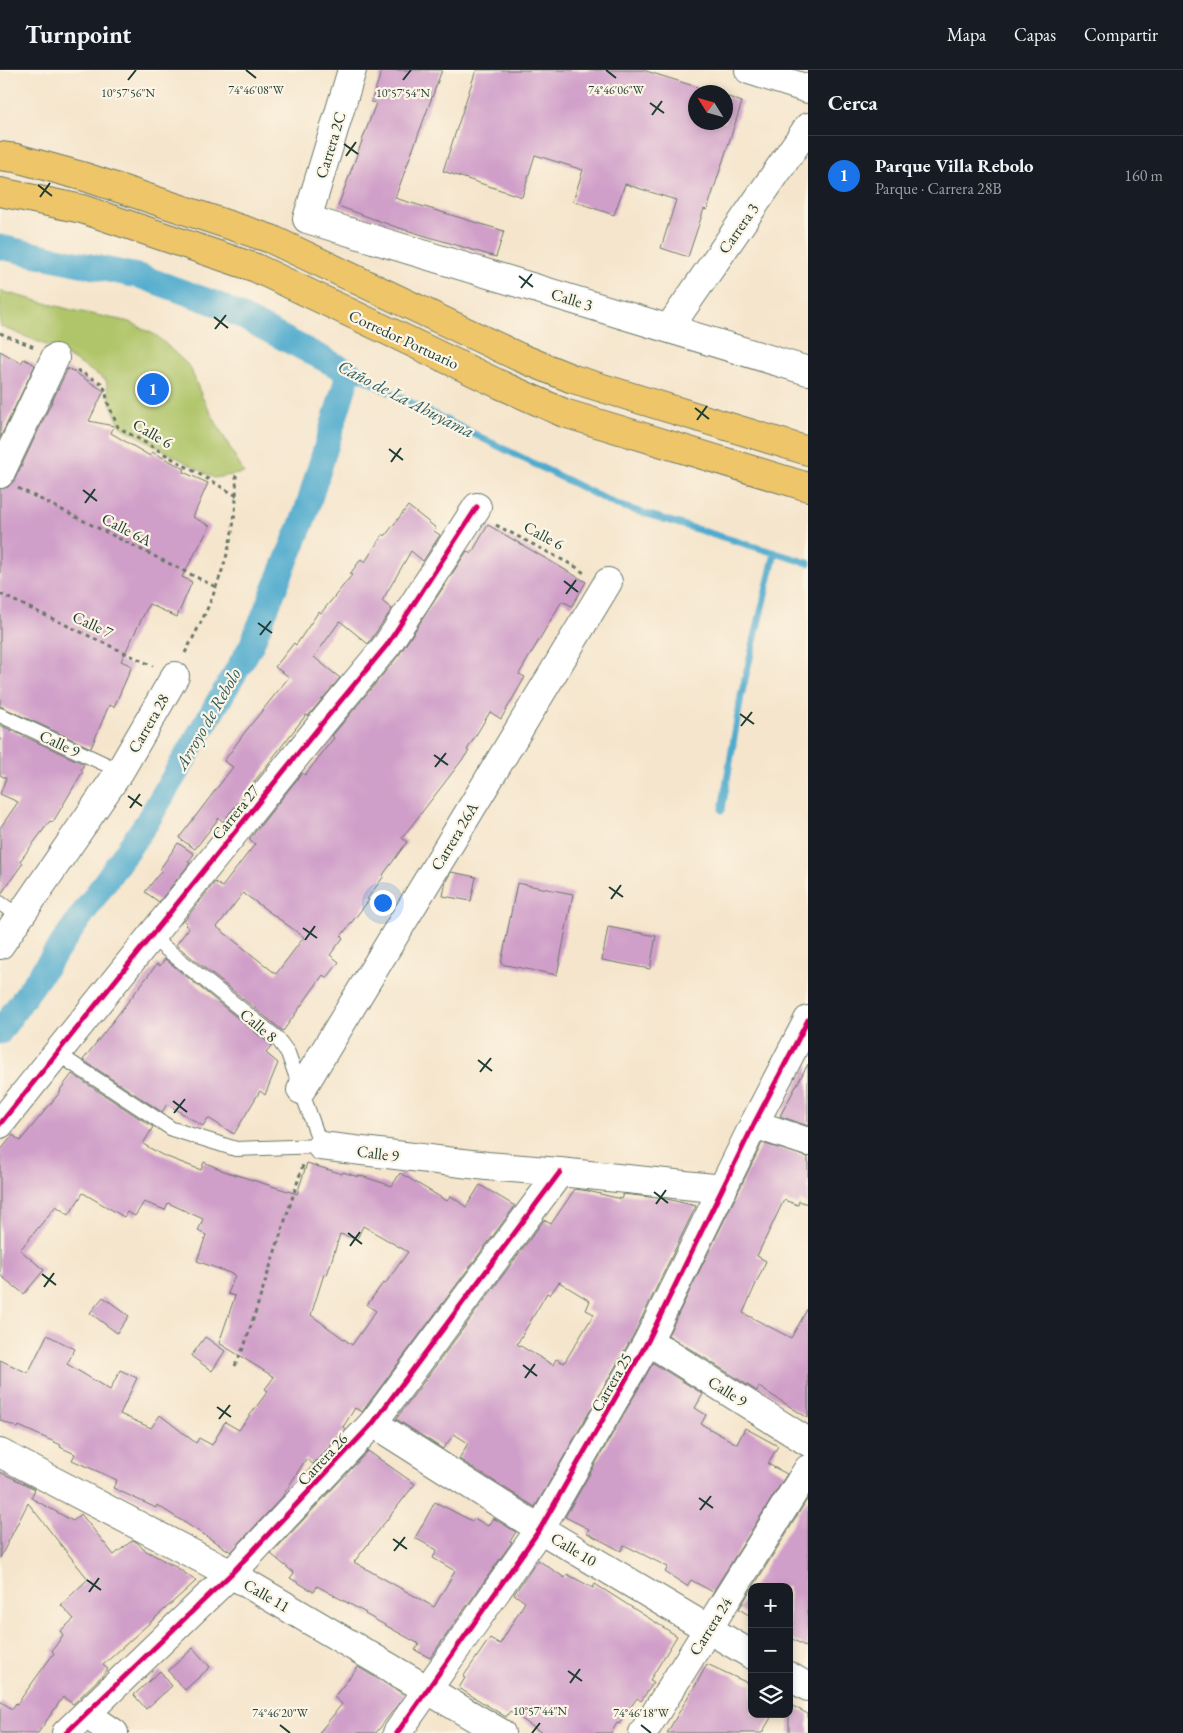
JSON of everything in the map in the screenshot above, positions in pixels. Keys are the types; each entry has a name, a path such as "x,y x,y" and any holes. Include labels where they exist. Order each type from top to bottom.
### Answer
{"main road":[{"name":"Corredor Portuario","path":"0,156 16,158 85,177 270,239 519,357 573,379 808,451"},
{"name":"Corredor Portuario","path":"0,192 82,209 256,268 501,385 564,413 808,487"},
{"path":"270,274 284,246"}],"street":[{"name":"Carrera 2C","path":"307,219 352,70"},
{"path":"749,70 808,89"},
{"name":"Carrera 3","path":"669,328 808,127"},
{"name":"Calle 3","path":"307,219 808,371"},
{"path":"9,481 55,358"},
{"name":"Carrera 27","path":"0,1124 387,645 472,515"},
{"name":"Carrera 26A","path":"301,1090 606,586"},
{"name":"Carrera 28","path":"0,945 10,910 120,771 175,676"},
{"name":"Carrera 25","path":"397,1733 540,1529 648,1341 754,1124 808,1020"},
{"path":"754,1124 808,1142"},
{"name":"Calle 9","path":"315,1146 487,1166 723,1189"},
{"name":"Carrera 26","path":"66,1733 231,1574 373,1424 560,1172"},
{"name":"Calle 9","path":"648,1341 808,1442"},
{"name":"Calle 10","path":"373,1424 540,1529 748,1653"},
{"name":"Calle 11","path":"0,1453 231,1574 501,1733"},
{"name":"Carrera 24","path":"643,1733 808,1469"},
{"path":"793,1678 808,1687"},
{"path":"86,1714 114,1733"}],"lane":[{"name":"Calle 9","path":"0,715 120,771"},
{"name":"Calle 8","path":"150,936 277,1038 288,1053 301,1090 315,1146"},
{"name":"Calle 9","path":"58,1054 172,1129 236,1149 315,1146"}],"path":[{"path":"235,1366 245,1344 315,1146"}],"green space":[{"path":"0,291 72,310 130,322 157,336 190,367 202,397 244,473 214,478 120,426 111,404 106,380 58,350 0,326"}],"building":[{"path":"382,70 442,70 395,198 504,231 496,257 396,227 338,206 376,103 371,102"},
{"path":"476,70 643,70 691,85 688,85 688,130 733,130 707,210 704,209 688,257 661,248 676,200 625,184 614,215 573,201 583,170 535,155 522,197 443,171"},
{"path":"733,99 742,102 733,130"},
{"path":"0,351 21,363 24,359 35,365 0,438"},
{"path":"68,368 104,391 89,421 114,426 111,433 150,456 152,452 185,469 183,472 208,483 193,517 210,526 182,577 192,582 177,617 149,604 121,661 132,666 114,707 109,705 91,748 0,706 0,489 8,487 14,481"},
{"path":"408,506 436,528 434,531 440,535 423,561 411,551 382,601 392,609 368,644 340,621 314,657 340,678 308,716 306,715 223,822 219,818 195,849 179,838 233,767 224,761 289,677 275,667 294,643 296,645 319,611 321,613 352,575 350,574 361,559 365,562 383,534 385,536"},
{"path":"488,525 586,582 572,606 562,601 519,674 525,677 501,719 490,712 467,750 469,751 402,838 407,842 367,899 369,900 341,936 343,938 330,955 339,962 327,978 323,975 283,1031 176,945 189,928 185,925 187,923 184,921 215,882 222,887 255,844 249,840 302,773 305,775 334,738 332,736 399,655 467,551 471,554","holes":["243,893 304,937 276,974 217,927"]},
{"path":"0,725 84,764 81,770 83,771 53,822 50,821 20,861 23,863 1,894 0,828 18,802 0,794 6,778 0,775"},
{"path":"178,843 194,854 188,862 190,863 159,902 145,892 162,870 160,869"},
{"path":"451,872 476,877 471,901 443,896 446,881"},
{"path":"517,883 573,894 557,975 501,964"},
{"path":"608,927 656,936 650,969 602,960"},
{"path":"165,959 272,1046 266,1053 278,1063 265,1095 260,1091 234,1134 208,1118 203,1126 167,1104 162,1112 83,1060 157,964 160,966"},
{"path":"808,1064 808,1126 780,1116"},
{"path":"72,1074 153,1127 143,1144 162,1155 201,1170 204,1162 224,1171 297,1194 307,1163 342,1174 343,1172 358,1177 358,1175 392,1186 400,1173 447,1201 451,1196 466,1207 480,1185 515,1206 362,1412 355,1408 343,1427 346,1429 313,1464 306,1459 282,1497 231,1552 157,1505 156,1508 113,1488 117,1480 72,1460 75,1454 60,1447 61,1445 19,1426 18,1428 0,1420 0,1360 28,1373 47,1335 75,1349 67,1364 110,1390 120,1370 137,1378 120,1414 151,1428 160,1415 196,1443 199,1438 212,1445 225,1422 239,1430 268,1391 265,1389 274,1377 219,1343 235,1296 228,1294 235,1275 197,1261 206,1235 198,1231 203,1219 168,1203 165,1210 144,1202 135,1216 127,1212 124,1217 83,1193 69,1215 56,1206 20,1250 44,1270 24,1294 0,1275 0,1151 13,1135 20,1141","holes":["363,1226 408,1252 367,1305 376,1311 352,1345 311,1315 324,1274 327,1275 340,1234 357,1239"]},
{"path":"762,1143 808,1157 808,1204 799,1201 798,1205 784,1200 757,1256 766,1261 743,1313 791,1338 808,1308 808,1418 759,1387 757,1391 668,1335"},
{"path":"575,1189 621,1199 623,1194 667,1199 696,1206 634,1334 535,1507 459,1459 468,1443 454,1434 443,1449 396,1419 544,1220 551,1224","holes":["559,1282 590,1301 586,1310 594,1314 564,1363 556,1359 553,1365 517,1344 547,1293 550,1295"]},
{"path":"103,1297 129,1316 117,1333 90,1313"},
{"path":"205,1337 225,1351 212,1371 191,1356"},
{"path":"653,1363 703,1394 695,1408 706,1415 701,1424 737,1444 745,1428 778,1446 768,1464 787,1474 713,1592 691,1580 687,1586 665,1572 668,1567 624,1545 621,1551 587,1533 589,1529 565,1517"},
{"path":"368,1451 415,1484 354,1562 434,1607 455,1571 433,1558 437,1550 415,1538 435,1502 472,1521 474,1518 488,1526 493,1518 516,1532 510,1541 512,1542 430,1658 415,1650 419,1644 366,1613 317,1586 314,1592 290,1578 294,1573 271,1554"},
{"path":"0,1472 35,1489 31,1498 73,1521 81,1514 114,1555 133,1540 143,1549 172,1564 196,1581 103,1665 108,1669 73,1704 63,1697 38,1733 0,1733 0,1701 12,1709 54,1653 52,1651 63,1635 60,1631 74,1619 61,1605 88,1579 28,1503 0,1558"},
{"path":"808,1498 808,1648 793,1639 793,1583 755,1583"},
{"path":"538,1560 565,1578 567,1574 593,1588 595,1584 677,1636 650,1680 654,1682 641,1701 637,1698 611,1733 542,1733 510,1711 506,1717 459,1688 465,1678 463,1677 490,1638 500,1644 525,1602 514,1594"},
{"path":"748,1594 748,1615 739,1609"},
{"path":"193,1648 210,1667 185,1690 168,1671"},
{"path":"707,1664 748,1683 748,1718 771,1718 762,1733 667,1733"},
{"path":"358,1667 405,1695 376,1733 319,1733 342,1704 334,1697"},
{"path":"160,1671 172,1686 146,1709 134,1695"},
{"path":"793,1706 808,1714 808,1733 789,1733 789,1718 793,1718"}],"waterway":[{"name":"Arroyo de Rebolo","path":"0,247 142,277 217,304 349,372 305,515 251,646 147,822 0,1032"},
{"name":"Caño de La Ahuyama","path":"349,372 617,505 808,563"},
{"path":"722,810 741,696 775,553"}],"cycle path":[{"path":"0,1124 387,645 477,507"},
{"path":"397,1733 540,1529 648,1341 754,1124 808,1020"},
{"path":"66,1733 231,1574 373,1423 560,1172"}],"place":[{"name":"Parque Villa Rebolo","path":"153,389"}]}
